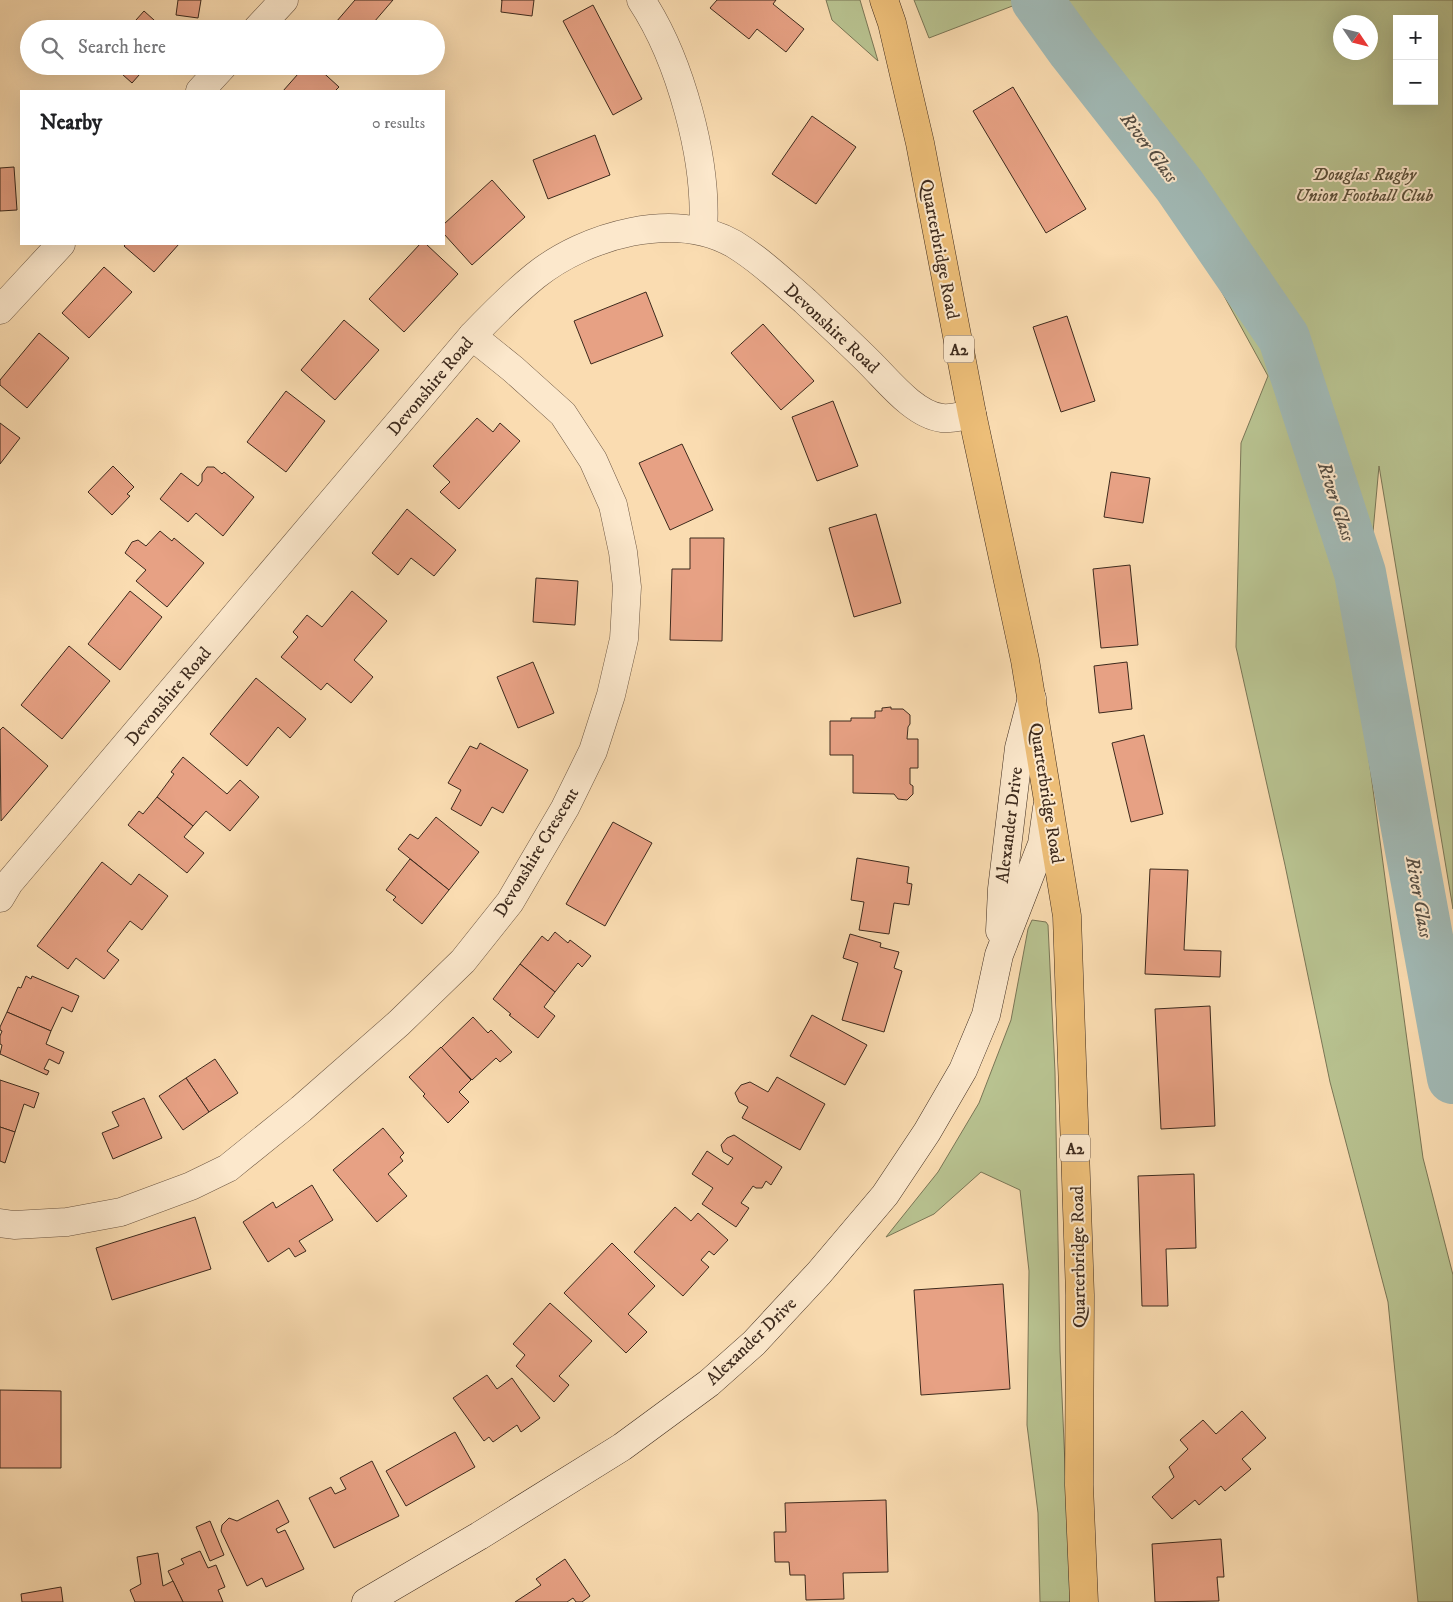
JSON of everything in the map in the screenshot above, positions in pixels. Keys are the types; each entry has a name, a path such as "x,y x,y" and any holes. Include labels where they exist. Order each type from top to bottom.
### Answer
{"highway":[{"name":"Quarterbridge Road","path":"884,0 892,24 920,143 972,414 1032,698 1067,916 1080,1295 1079,1485 1084,1602"}],"street":[{"path":"265,20 284,0"},
{"path":"641,0 663,37 689,110 702,183 703,231"},
{"path":"201,90 215,75"},
{"name":"Devonshire Road","path":"0,898 16,876 472,336 536,275 560,259 616,234 672,228 703,231 733,244 770,270 847,340 914,406 928,414 942,418 972,414"},
{"path":"0,310 60,245"},
{"name":"Devonshire Crescent","path":"0,1223 14,1225 67,1222 121,1212 191,1186 228,1168 322,1091 399,1023 463,961 510,902 565,808 593,751 611,695 624,639 627,587 623,552 613,505 593,460 563,414 513,368 472,336"},
{"name":"Alexander Drive","path":"999,955 1002,889 1019,748 1032,698"},
{"name":"Alexander Drive","path":"366,1602 479,1536 622,1447 708,1383 754,1343 819,1273 885,1195 927,1132 962,1070 986,1015 999,955 1042,844 1048,800"}],"green space":[{"path":"826,0 860,0 878,61 832,20"},
{"name":"Douglas Rugby Union Football Club","path":"914,0 1453,0 1453,909 1379,466 1359,686 1423,1158 1453,1275 1453,1602 1418,1602 1388,1302 1330,1082 1285,865 1236,647 1241,443 1268,376 1083,39 1015,5 929,38"},
{"path":"1032,920 1046,922 1048,925 1055,1072 1060,1351 1071,1602 1040,1602 1038,1513 1027,1425 1029,1271 1020,1190 981,1172 934,1214 886,1237 938,1172 979,1103 1011,1020 1028,929"}],"building":[{"path":"178,0 201,0 198,18 176,15"},
{"path":"355,0 393,0 376,20 338,20"},
{"path":"502,0 534,0 532,16 501,12"},
{"path":"717,0 776,0 773,4 804,29 786,52 757,29 749,39 710,8"},
{"path":"593,5 642,99 613,115 563,21"},
{"path":"144,11 154,20 136,20"},
{"path":"123,75 139,75 132,83"},
{"path":"297,75 326,75 339,87 336,90 284,90"},
{"path":"1013,87 1086,209 1046,233 973,111"},
{"path":"812,116 856,147 816,204 772,174"},
{"path":"595,135 610,175 548,199 533,160"},
{"path":"14,167 17,210 0,211 0,168"},
{"path":"492,180 525,217 472,265 445,235 445,223"},
{"path":"125,245 178,245 154,272"},
{"path":"419,245 427,245 458,274 404,332 369,299"},
{"path":"104,267 132,292 89,338 62,313"},
{"path":"646,292 663,336 591,364 574,321"},
{"path":"1067,316 1095,401 1061,412 1033,327"},
{"path":"344,320 379,350 335,400 301,370"},
{"path":"763,324 814,381 781,410 731,353"},
{"path":"39,333 69,358 27,408 0,385 0,380"},
{"path":"286,391 325,421 286,472 247,442"},
{"path":"833,401 858,466 817,481 792,417"},
{"path":"477,418 493,432 500,423 520,441 459,509 440,492 450,482 433,466"},
{"path":"0,423 20,438 0,464"},
{"path":"682,444 713,510 670,530 639,463"},
{"path":"113,466 134,487 127,494 130,496 112,515 88,492"},
{"path":"207,467 214,467 222,474 224,472 254,497 223,536 196,513 188,522 160,499 181,473 198,486 202,481 202,474"},
{"path":"1111,472 1150,478 1143,523 1104,517"},
{"path":"407,509 456,550 434,576 411,558 398,575 372,553"},
{"path":"876,514 901,603 854,617 829,528"},
{"path":"160,531 172,541 174,538 204,563 167,607 136,581 146,570 125,553 132,542 138,540 146,546"},
{"path":"690,538 724,538 722,641 670,640 672,569 690,569"},
{"path":"1130,565 1138,645 1101,648 1093,569"},
{"path":"536,578 578,581 575,625 533,622"},
{"path":"130,591 162,617 120,670 88,644"},
{"path":"352,591 387,621 354,660 373,677 351,703 327,683 321,690 281,657 298,637 293,632 307,615 322,627"},
{"path":"69,646 110,681 62,739 21,705"},
{"path":"533,662 554,713 518,728 497,677"},
{"path":"1127,662 1132,709 1099,713 1094,666"},
{"path":"256,678 306,719 290,738 278,727 247,766 210,734"},
{"path":"891,707 891,709 903,709 910,715 907,739 918,739 918,768 910,768 910,784 913,786 913,794 907,800 898,799 894,794 853,793 853,755 830,755 830,721 851,721 851,718 875,718 875,711 882,711 882,708"},
{"path":"3,727 48,766 1,821 0,730"},
{"path":"1144,735 1163,814 1131,822 1112,743"},
{"path":"480,743 528,770 503,813 492,807 481,826 451,809 461,790 448,783 470,746 477,749"},
{"path":"183,757 227,794 240,780 259,797 230,831 206,811 193,826 157,797 174,774 171,772"},
{"path":"157,797 193,826 184,837 204,853 187,873 128,825 139,811 143,814"},
{"path":"436,817 479,852 449,890 398,849 410,834 418,839"},
{"path":"613,822 652,843 605,926 566,904"},
{"path":"857,858 909,867 907,883 912,884 909,905 894,903 889,934 859,930 864,902 851,900"},
{"path":"410,859 449,890 422,924 393,900 396,897 386,890"},
{"path":"102,862 131,885 139,874 168,896 142,930 130,921 107,951 119,960 104,979 76,958 68,969 37,946"},
{"path":"1150,869 1188,870 1184,950 1221,951 1220,977 1145,974"},
{"path":"555,932 568,943 570,940 591,956 582,967 578,963 555,992 520,964 542,936 548,941"},
{"path":"850,934 881,943 880,947 899,952 894,968 902,971 884,1032 842,1020 858,963 843,958"},
{"path":"520,964 555,992 544,1007 555,1016 538,1038 509,1015 511,1014 493,999"},
{"path":"26,976 31,979 32,976 79,996 72,1012 62,1007 51,1031 7,1012 18,987 21,988"},
{"path":"1210,1006 1215,1126 1161,1129 1155,1009"},
{"path":"7,1012 51,1031 46,1044 64,1052 59,1064 49,1059 44,1069 49,1071 47,1075 0,1054 2,1045 0,1044 0,1036 2,1031 0,1027"},
{"path":"812,1015 867,1045 845,1085 790,1056"},
{"path":"473,1017 488,1033 491,1030 512,1052 500,1062 496,1058 472,1080 441,1048"},
{"path":"441,1047 471,1080 459,1092 469,1102 448,1123 423,1096 425,1094 409,1077"},
{"path":"215,1059 238,1093 209,1112 186,1078"},
{"path":"777,1077 825,1104 800,1150 742,1118 748,1107 739,1102 735,1093 741,1085 750,1082 768,1092"},
{"path":"186,1078 209,1112 183,1130 159,1096"},
{"path":"0,1080 39,1093 34,1108 24,1104 15,1132 0,1127"},
{"path":"144,1098 162,1138 113,1159 102,1133 119,1126 112,1112"},
{"path":"0,1127 15,1132 5,1163 0,1161"},
{"path":"383,1128 404,1153 400,1157 403,1161 388,1174 407,1196 377,1222 333,1170"},
{"path":"734,1135 782,1167 771,1185 766,1181 762,1188 753,1186 741,1203 749,1208 736,1227 702,1204 713,1188 692,1174 707,1151 728,1165 733,1158 723,1152 721,1145 727,1138"},
{"path":"1194,1174 1196,1248 1166,1249 1168,1306 1142,1306 1138,1176"},
{"path":"312,1185 333,1220 299,1241 306,1251 295,1257 289,1248 268,1262 243,1222 273,1202 276,1208"},
{"path":"675,1207 691,1221 698,1213 728,1240 714,1255 709,1251 701,1260 709,1267 683,1296 634,1252"},
{"path":"195,1217 211,1269 112,1300 96,1248"},
{"path":"612,1243 655,1286 628,1314 647,1332 626,1353 564,1293"},
{"path":"1003,1284 1010,1389 921,1395 914,1290"},
{"path":"550,1303 592,1341 559,1376 569,1385 554,1402 516,1366 525,1355 513,1344"},
{"path":"487,1375 497,1389 512,1378 540,1418 521,1432 517,1425 493,1442 489,1437 484,1441 453,1398"},
{"path":"0,1390 61,1391 61,1468 0,1468"},
{"path":"1242,1411 1266,1438 1242,1459 1251,1469 1225,1491 1221,1486 1199,1505 1195,1500 1172,1519 1152,1497 1174,1477 1169,1467 1188,1449 1180,1440 1203,1420 1216,1434"},
{"path":"455,1432 475,1467 406,1506 386,1471"},
{"path":"372,1461 399,1516 334,1548 309,1498 331,1487 335,1494 346,1489 340,1478"},
{"path":"278,1500 289,1522 276,1529 278,1533 285,1530 304,1569 266,1587 262,1578 247,1586 221,1531 222,1525 229,1518 237,1521"},
{"path":"886,1500 888,1572 843,1573 844,1599 806,1600 805,1575 790,1575 789,1562 775,1562 774,1532 786,1532 785,1503"},
{"path":"210,1521 224,1555 210,1561 196,1527"},
{"path":"1221,1539 1224,1577 1217,1577 1219,1601 1155,1602 1152,1544"},
{"path":"200,1551 208,1568 216,1565 225,1587 218,1590 223,1602 183,1602 168,1571 184,1564 181,1559"},
{"path":"158,1553 163,1586 173,1581 183,1602 135,1602 130,1590 141,1584 137,1557"},
{"path":"565,1559 590,1596 582,1602 576,1602 573,1598 567,1602 515,1602 541,1585 536,1579"},
{"path":"61,1587 63,1602 22,1602 21,1594"}],"waterway":[{"name":"River Glass","path":"1037,0 1073,50 1179,185 1284,338 1360,573 1453,1078"}]}
